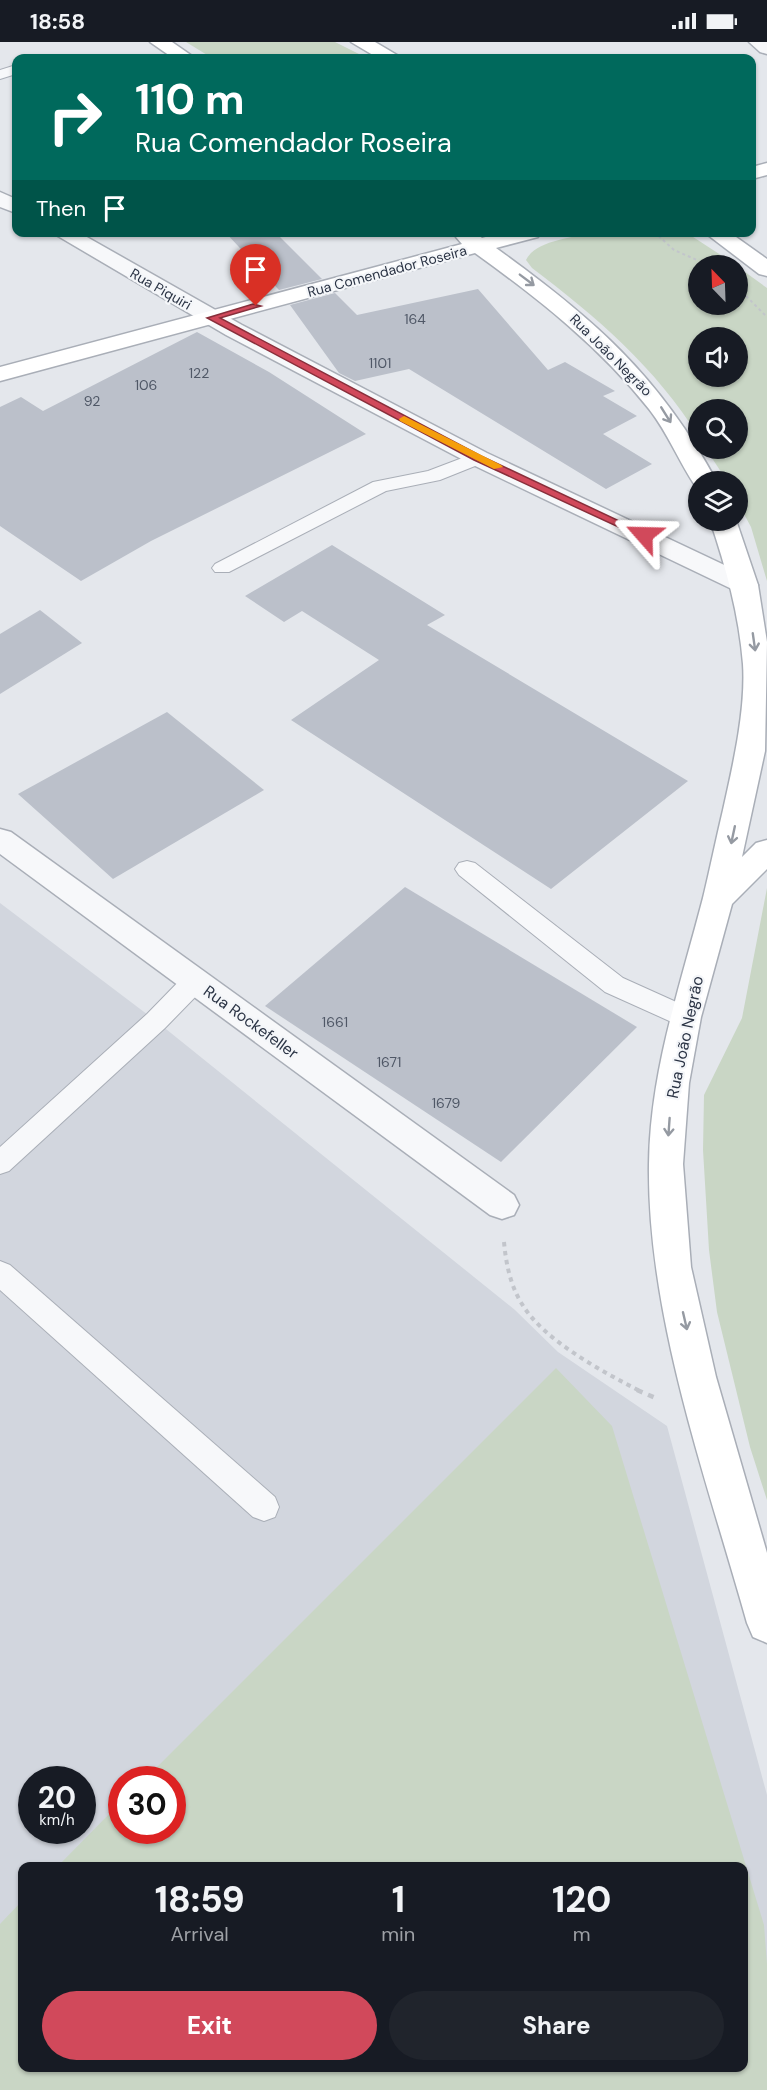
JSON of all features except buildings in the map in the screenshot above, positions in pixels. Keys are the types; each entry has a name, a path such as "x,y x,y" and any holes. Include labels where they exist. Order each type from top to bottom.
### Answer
{"main road":[{"path":"159,42 178,54"},
{"path":"360,42 384,54"},
{"name":"Rua João Negrão","path":"467,237 568,310 616,355 663,408 699,471"},
{"name":"Rua Comendador Roseira","path":"0,374 512,237"},
{"path":"721,237 767,269"},
{"name":"Rua João Negrão","path":"727,531 745,585 757,666 751,751 718,899 685,1017 672,1083 666,1164 673,1267 709,1418 767,1623"},
{"path":"718,899 767,851"}],"street":[{"path":"758,42 767,48"},
{"name":"Rua Piquiri","path":"70,237 212,318 478,458 745,585"},
{"name":"Rua Rockefeller","path":"0,839 502,1205"}],"lane":[{"path":"222,568 380,486 433,476 478,458"},
{"path":"467,869 614,985 685,1017"},
{"path":"0,1163 156,1021 195,981"},
{"path":"0,1273 264,1507"}],"path":[{"path":"660,237 674,250 688,256"},
{"path":"748,298 767,317"},
{"path":"502,1205 504,1246 512,1286 528,1312 571,1348 637,1392 709,1418"}],"shaded area":[{"path":"0,903 156,1021 515,1310 558,1352 667,1426 767,1795 767,2090 0,2090"}],"green space":[{"path":"186,42 335,42 359,54 206,54"},
{"path":"570,237 693,237 721,255 688,255 688,315 748,315 748,274 767,288 767,581 748,521 748,471 720,471 713,459 748,459 748,399 688,399 688,421 664,388 624,345 532,268 526,260 531,253 546,244"},
{"path":"767,888 767,1500 750,1447 717,1312 709,1250 703,1150 704,1095 742,1018"},
{"path":"556,1368 612,1426 745,1862 62,1862 80,1844 96,1844 96,1827 108,1815 108,1844 186,1844 186,1766 158,1766"},
{"path":"748,1872 764,1925 767,1964 767,2090 0,2090 0,1924 18,1905 18,2072 748,2072"}],"slow traffic":[{"path":"404,419 498,467"}],"route":[{"path":"256,306 212,318 478,458 644,535"}]}
